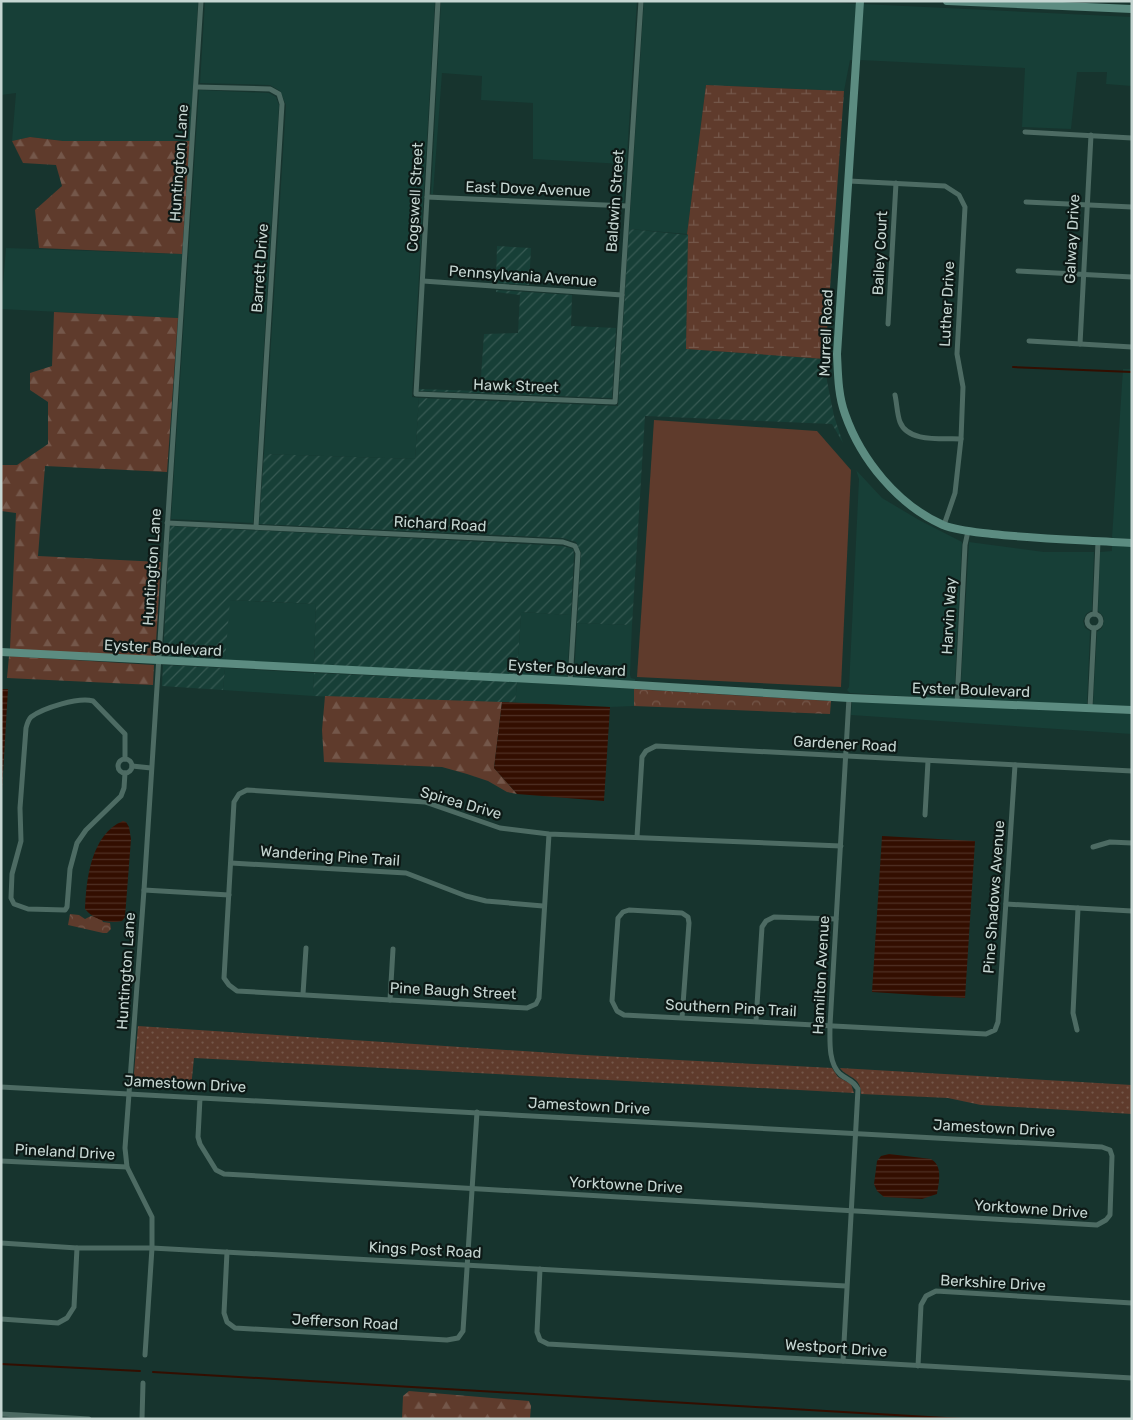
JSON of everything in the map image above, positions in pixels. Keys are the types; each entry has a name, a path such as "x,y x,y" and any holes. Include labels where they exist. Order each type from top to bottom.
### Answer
{"street":[{"name":"Huntington Lane","path":"145,1355 152,1248 152,1217 127,1167 125,1148 144,890 201,1"},
{"name":"Cogswell Street","path":"416,394 438,1"},
{"name":"Baldwin Street","path":"615,402 640,1"},
{"name":"Murrell Road","path":"860,1 837,354 838,383 844,412 856,441 873,467 893,489 914,509 944,525 968,531 1015,536 1132,543"},
{"path":"947,1 1094,4 1132,9"},
{"name":"Barrett Drive","path":"196,87 270,89 279,94 282,104 256,527"},
{"path":"1025,132 1132,138"},
{"name":"Galway Drive","path":"1080,344 1091,135"},
{"name":"Luther Drive","path":"849,181 945,186 959,195 965,207 957,354 963,387 961,439 955,493 944,525"},
{"name":"Bailey Court","path":"888,324 896,183"},
{"name":"East Dove Avenue","path":"428,197 627,206"},
{"path":"1026,202 1132,207"},
{"path":"1018,271 1132,277"},
{"name":"Pennsylvania Avenue","path":"423,281 622,295"},
{"path":"1029,341 1132,347"},
{"name":"Hawk Street","path":"416,394 615,402"},
{"path":"895,395 901,424 908,432 919,437 961,439"},
{"name":"Richard Road","path":"167,523 563,542 575,546 578,553 570,681"},
{"name":"Harvin Way","path":"957,703 965,546 968,531"},
{"path":"1095,614 1098,541"},
{"path":"1095,614 1101,620 1098,627 1089,627 1088,616 1095,614"},
{"path":"1090,708 1094,628"},
{"name":"Eyster Boulevard","path":"1,652 158,662 570,681 848,698 1132,710"},
{"name":"Hamilton Avenue","path":"843,1361 858,1089 853,1081 840,1074 834,1064 830,1051 830,1025 848,698"},
{"path":"125,759 125,734 93,701 77,700 31,717 26,728 20,808 21,841 12,874 11,898 14,904 28,909 65,910 67,907 71,860 77,843 86,830 120,796 124,788 125,773"},
{"name":"Gardener Road","path":"637,837 642,757 646,751 656,746 1132,771"},
{"path":"125,759 132,766 151,768"},
{"path":"125,759 120,760 118,766 120,771 125,773"},
{"path":"925,815 928,761"},
{"path":"125,773 132,766"},
{"name":"Pine Shadows Avenue","path":"995,1030 998,1022 1015,766"},
{"name":"Spirea Drive","path":"229,985 224,978 234,802 239,794 248,790 425,802 500,828 549,834 841,846"},
{"name":"Pine Baugh Street","path":"229,985 237,991 528,1008 536,1004 539,998 549,834"},
{"path":"1093,848 1110,842 1132,843"},
{"name":"Wandering Pine Trail","path":"231,863 406,873 479,900 544,906"},
{"path":"144,890 229,895"},
{"path":"1006,904 1132,911"},
{"path":"1077,1030 1072,1013 1078,908"},
{"name":"Southern Pine Trail","path":"682,1018 688,917 682,913 629,910 623,912 618,918 612,1001 617,1011 624,1015 986,1034 995,1030"},
{"path":"756,1021 762,927 766,921 774,916 836,918"},
{"path":"303,994 306,948"},
{"path":"390,1000 393,949"},
{"name":"Jamestown Drive","path":"1,1087 1102,1147 1110,1150 1112,1156 1110,1215"},
{"name":"Yorktowne Drive","path":"200,1098 198,1136 200,1144 216,1170 224,1174 1097,1226 1110,1215"},
{"path":"468,1264 476,1112"},
{"name":"Pineland Drive","path":"1,1161 127,1167"},
{"name":"Kings Post Road","path":"1,1243 77,1248 152,1248 468,1264 846,1286"},
{"path":"1,1318 58,1323 67,1318 74,1307 77,1248"},
{"name":"Jefferson Road","path":"227,1252 224,1313 227,1322 235,1328 447,1340 458,1338 463,1331 468,1264"},
{"name":"Westport Drive","path":"540,1269 537,1332 540,1340 548,1344 1132,1378"},
{"name":"Berkshire Drive","path":"918,1366 921,1305 926,1296 936,1291 1132,1303"},
{"path":"142,1419 144,1383"},
{"path":"1,1414 34,1418 89,1419"}],"shaded area":[{"path":"1,1 198,1 190,141 63,141 30,137 12,141 16,93 1,95"},
{"path":"205,1 435,1 412,397 419,398 415,459 264,454 286,105 280,91 270,85 200,83"},
{"path":"441,1 637,1 624,202 622,202 623,164 533,159 533,103 481,100 482,76 442,73 433,194 431,194"},
{"path":"644,1 810,1 857,4 853,60 850,60 844,91 706,85 687,234 629,229"},
{"path":"863,4 1132,17 1132,86 1106,84 1107,72 1077,72 1071,129 1022,127 1025,68 860,60"},
{"path":"199,90 269,93 276,97 279,105 253,523 171,519"},
{"path":"629,229 688,235 686,349 825,359 834,416 843,443 832,424 645,416 632,625 577,623 581,552 576,542 563,538 259,524 264,454 415,459 419,398 618,406"},
{"path":"497,246 531,248 529,285 496,283"},
{"path":"6,248 182,254 178,318 1,309"},
{"path":"496,290 572,295 571,326 616,328 612,398 419,391 419,389 480,391 484,334 518,333 520,295 496,292"},
{"path":"1123,369 1132,369 1132,539 1112,538"},
{"path":"856,470 882,498 962,542 954,699 850,693 847,690 849,687 859,479"},
{"path":"170,526 563,546 573,549 574,554 571,615 521,612 517,675 314,665 316,604 230,600 225,661 163,658"},
{"path":"969,542 1044,552 1094,552 1092,610 1086,614 1083,621 1085,628 1090,631 1087,705 960,699"},
{"path":"1112,545 1132,546 1132,706 1093,705 1097,632 1102,628 1104,621 1103,616 1098,611 1100,552 1112,551"},
{"path":"229,600 316,604 314,665 225,661"},
{"path":"521,612 571,615 567,677 517,675"},
{"path":"577,623 632,625 630,675 631,678 635,679 635,682 574,678"},
{"path":"163,665 225,668 223,690 162,686"},
{"path":"225,668 314,673 313,696 223,690"},
{"path":"314,673 517,682 515,703 313,696"},
{"path":"517,682 634,689 634,706 610,707 515,703"},
{"path":"1,689 8,689 1,808"},
{"path":"502,702 610,707 604,801 517,794 494,768"},
{"path":"852,702 1132,714 1132,734 851,715"},
{"path":"123,821 129,827 131,839 125,917 122,921 107,921 93,916 85,909 89,872 97,847 104,836 112,827"},
{"path":"882,836 975,841 965,998 872,992"},
{"path":"889,1154 931,1159 935,1162 939,1170 937,1194 922,1199 884,1197 877,1191 874,1184 877,1161 881,1156"}],"green space":[{"path":"706,85 844,91 825,359 686,349 687,234"},
{"path":"30,137 63,141 190,141 182,254 39,248 35,210 62,186 56,165 23,163 12,141"},
{"path":"54,312 178,318 167,472 45,466 38,556 161,562 155,658 10,649 16,513 1,511 1,465 17,465 48,444 48,402 30,390 30,373 52,366"},
{"path":"654,420 817,431 851,470 841,687 637,677"},
{"path":"9,656 154,665 153,685 7,678"},
{"path":"634,689 831,701 830,714 634,706"},
{"path":"325,696 502,702 494,768 517,794 507,792 488,781 442,767 324,762 322,730"},
{"path":"70,914 79,915 85,919 91,916 101,918 103,922 110,923 111,929 107,933 103,933 68,925"},
{"path":"138,1026 584,1055 832,1068 838,1077 851,1084 854,1093 194,1058 191,1088 133,1085"},
{"path":"840,1068 1132,1085 1132,1114 981,1105 948,1098 861,1094 856,1080"},
{"path":"409,1391 529,1401 531,1406 530,1419 402,1419 403,1396"}],"waterway":[{"path":"1013,367 1132,372"},
{"path":"1,1364 140,1371"},
{"path":"153,1372 963,1419"}]}
